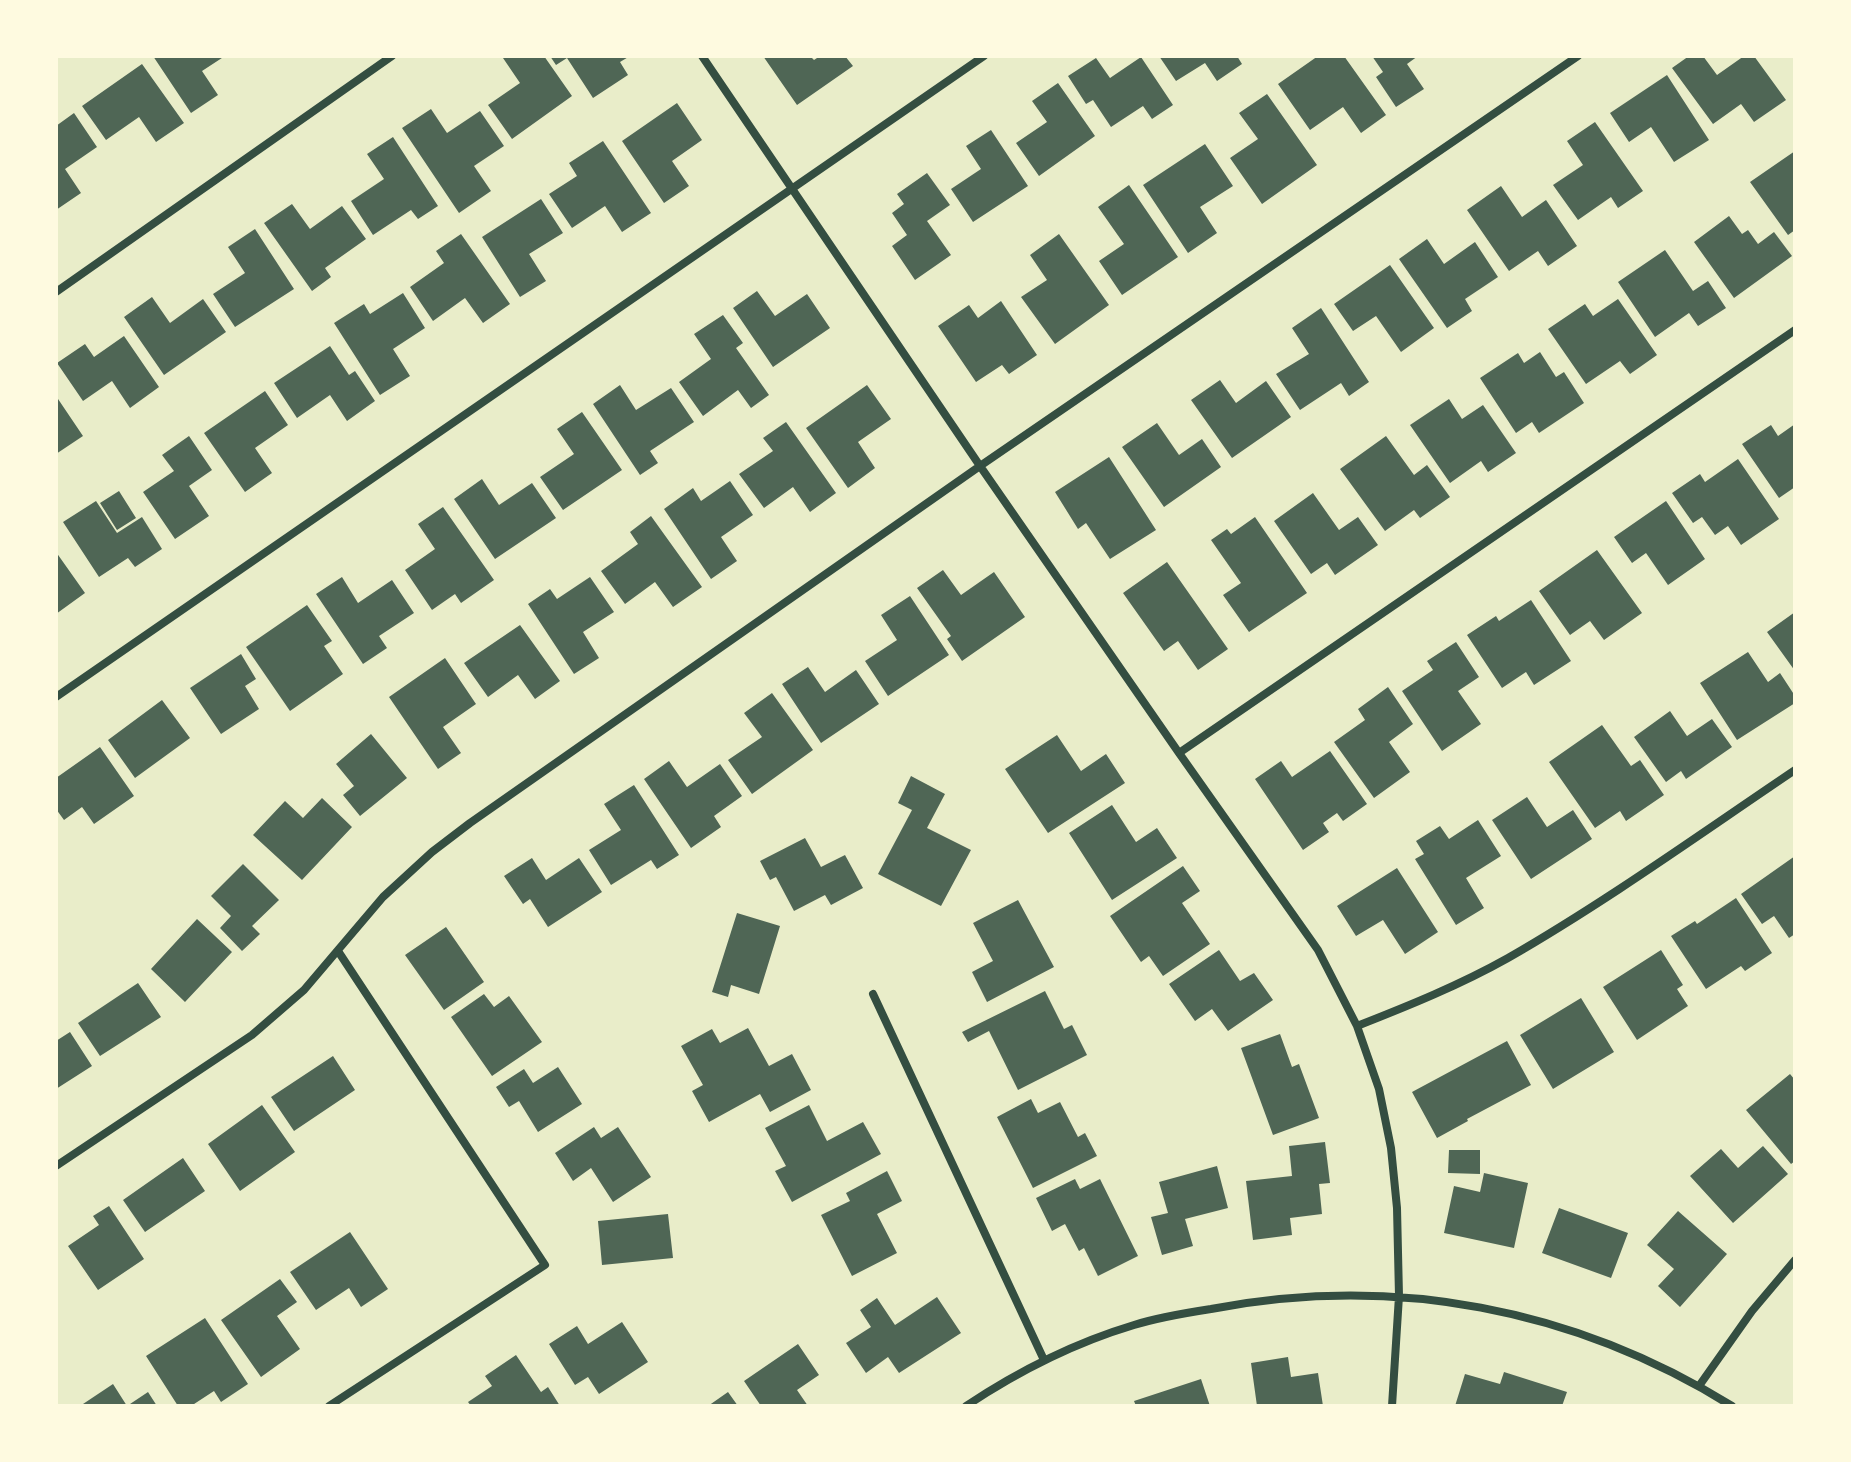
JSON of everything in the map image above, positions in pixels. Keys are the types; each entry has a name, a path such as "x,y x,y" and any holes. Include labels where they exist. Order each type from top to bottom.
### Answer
{"street":[{"path":"56,292 392,56"},
{"path":"702,56 980,466 1318,950 1357,1026 1379,1089 1391,1148 1397,1208 1399,1296 1392,1406"},
{"path":"56,697 984,56"},
{"path":"56,1166 252,1035 304,990 383,897 445,842 980,466 1578,56"},
{"path":"1179,753 1795,330"},
{"path":"1357,1026 1422,1000 1505,959 1579,915 1795,770"},
{"path":"329,1406 545,1265 338,951"},
{"path":"873,994 1044,1360"},
{"path":"1699,1386 1752,1311 1795,1260"},
{"path":"966,1406 1044,1360 1135,1324 1252,1301 1327,1294 1399,1296 1525,1316 1643,1357 1732,1406"}],"building":[{"path":"153,56 225,56 202,71 218,95 191,113"},
{"path":"544,56 572,96 512,139 488,105 520,83 503,58"},
{"path":"550,56 630,56 620,62 628,75 593,98 567,58 556,65"},
{"path":"763,56 810,56 814,60 820,56 845,56 853,66 797,105"},
{"path":"1159,56 1237,56 1242,64 1217,81 1205,63 1176,81"},
{"path":"1318,56 1344,56 1386,115 1361,133 1343,107 1310,130 1278,84"},
{"path":"1372,56 1418,56 1407,64 1424,89 1396,107 1376,77 1383,72"},
{"path":"1689,56 1703,56 1717,75 1744,56 1754,56 1786,100 1754,122 1741,104 1713,124 1672,68"},
{"path":"1141,57 1173,105 1152,119 1143,106 1111,127 1093,100 1086,104 1068,76 1096,58 1110,78"},
{"path":"142,64 184,123 156,142 139,117 106,140 82,106"},
{"path":"1667,75 1709,140 1674,162 1651,127 1629,142 1610,113"},
{"path":"1058,83 1095,136 1039,176 1016,143 1047,122 1032,101"},
{"path":"1267,94 1317,165 1262,204 1230,158 1258,139 1239,113"},
{"path":"677,103 702,140 672,161 689,186 664,203 622,141"},
{"path":"431,109 447,133 480,111 504,146 474,166 491,191 459,213 402,128"},
{"path":"74,113 97,147 65,169 81,193 56,210 56,126"},
{"path":"1595,122 1643,191 1618,208 1611,197 1578,220 1553,185 1583,165 1567,141"},
{"path":"991,130 1028,186 973,222 951,189 981,169 966,146"},
{"path":"393,137 438,206 418,219 411,210 373,235 351,201 384,179 367,154"},
{"path":"603,141 651,213 622,232 605,206 572,228 549,194 577,176 569,163"},
{"path":"1205,144 1233,186 1200,207 1217,233 1188,253 1143,185"},
{"path":"1795,151 1795,230 1788,235 1750,182"},
{"path":"927,173 950,205 927,221 951,255 915,280 892,246 907,235 892,213 904,204 897,194"},
{"path":"1129,185 1178,257 1122,295 1099,261 1124,244 1098,207"},
{"path":"1501,186 1522,217 1546,200 1577,246 1548,266 1538,251 1509,271 1467,210"},
{"path":"541,199 563,233 529,254 546,281 520,297 482,237"},
{"path":"292,204 310,229 342,206 366,239 325,268 331,277 312,291 264,223"},
{"path":"1729,216 1742,234 1748,230 1758,244 1774,232 1792,256 1734,298 1694,242"},
{"path":"255,229 294,289 235,327 213,294 245,273 228,247"},
{"path":"461,234 510,304 483,323 465,298 433,321 410,287 444,263 436,251"},
{"path":"1059,234 1109,305 1055,344 1021,297 1047,280 1030,255"},
{"path":"1427,239 1444,264 1475,242 1498,277 1465,299 1472,311 1447,328 1399,259"},
{"path":"1665,250 1693,291 1708,281 1726,308 1698,326 1689,313 1655,337 1618,282"},
{"path":"1390,265 1434,328 1401,352 1376,316 1353,331 1334,304"},
{"path":"757,291 775,316 807,294 830,328 773,367 733,308"},
{"path":"403,293 425,328 393,349 410,376 380,395 334,323 364,304 370,314"},
{"path":"152,297 170,323 203,299 226,332 164,375 124,317"},
{"path":"1618,299 1657,355 1630,374 1620,361 1586,384 1548,329 1585,304 1593,316"},
{"path":"1001,301 1037,355 1009,374 1002,365 976,382 938,326 969,305 978,318"},
{"path":"1321,308 1369,382 1349,396 1341,383 1300,410 1276,374 1309,354 1292,328"},
{"path":"723,315 743,343 736,348 769,395 751,408 738,390 703,416 679,382 711,359 694,334"},
{"path":"124,336 159,387 130,408 112,381 83,401 57,363 85,344 94,357"},
{"path":"330,346 349,375 355,371 375,401 347,421 330,395 297,418 274,383"},
{"path":"1540,352 1556,377 1564,372 1584,403 1539,433 1532,422 1516,433 1480,378 1518,353 1524,363"},
{"path":"1220,380 1236,403 1266,381 1291,417 1232,458 1191,400"},
{"path":"620,385 636,410 671,388 694,422 650,451 658,463 640,475 593,404"},
{"path":"867,385 891,419 858,442 875,468 848,488 806,428"},
{"path":"265,391 288,425 255,448 272,473 245,492 204,433"},
{"path":"56,396 83,436 56,454"},
{"path":"1449,399 1462,419 1483,405 1516,453 1488,472 1481,461 1450,483 1410,425"},
{"path":"582,412 622,470 563,510 540,477 574,454 557,429"},
{"path":"786,422 836,493 810,512 793,487 764,508 739,474 773,451 763,438"},
{"path":"1157,423 1179,455 1202,439 1221,467 1164,507 1122,447"},
{"path":"1795,424 1795,487 1779,498 1742,444 1771,425 1778,436"},
{"path":"189,436 212,470 189,486 209,516 175,539 143,492 174,471 162,455"},
{"path":"1386,436 1414,475 1427,465 1450,497 1420,518 1414,510 1385,531 1340,469"},
{"path":"1109,457 1156,530 1110,559 1086,523 1078,529 1055,492"},
{"path":"1738,459 1779,519 1741,545 1728,526 1715,535 1702,517 1693,523 1672,493 1700,474 1705,482"},
{"path":"482,479 499,505 532,483 556,518 495,559 454,499"},
{"path":"730,481 753,515 721,537 737,561 711,579 664,509 693,488 701,501"},
{"path":"119,491 136,518 117,530 100,503"},
{"path":"1313,493 1339,530 1358,517 1378,545 1335,575 1327,563 1311,574 1274,521"},
{"path":"96,501 117,533 142,517 162,549 135,567 128,558 99,577 63,522"},
{"path":"1666,501 1705,559 1668,585 1646,553 1632,563 1614,537"},
{"path":"443,507 494,580 461,603 455,594 432,610 405,570 435,549 418,524"},
{"path":"651,516 702,587 673,607 655,582 625,604 601,571 638,544 630,532"},
{"path":"1255,517 1307,593 1249,632 1223,595 1241,583 1211,540 1227,529 1231,534"},
{"path":"1597,550 1642,613 1604,640 1590,621 1570,635 1539,591"},
{"path":"56,552 85,593 56,614"},
{"path":"1167,562 1228,649 1198,670 1178,641 1164,651 1123,593"},
{"path":"943,570 961,595 994,572 1025,617 962,661 947,639 951,636 917,588"},
{"path":"342,577 358,603 392,580 414,613 379,636 387,648 363,664 316,594"},
{"path":"590,577 614,612 583,632 599,658 574,674 528,604 550,589 557,599"},
{"path":"910,596 949,655 888,696 865,661 897,640 881,615"},
{"path":"1531,600 1571,661 1534,685 1526,672 1502,688 1467,635 1496,616 1499,621"},
{"path":"307,605 332,641 324,646 343,674 290,711 246,647"},
{"path":"1795,612 1795,671 1767,632"},
{"path":"520,625 560,681 535,699 518,675 488,697 464,663"},
{"path":"1456,642 1479,677 1458,691 1481,724 1442,751 1402,691 1433,670 1427,661"},
{"path":"1748,652 1768,682 1780,673 1795,696 1795,703 1737,740 1700,683"},
{"path":"241,654 256,679 245,686 259,709 221,734 190,688"},
{"path":"445,658 476,704 443,727 461,753 438,769 389,697"},
{"path":"808,667 825,692 856,670 879,704 821,743 782,684"},
{"path":"1388,687 1413,724 1389,742 1410,772 1374,798 1334,742 1365,720 1358,709"},
{"path":"772,693 813,750 752,794 728,760 762,737 744,713"},
{"path":"162,700 190,738 135,778 108,740"},
{"path":"1670,711 1687,736 1712,719 1732,747 1686,779 1681,771 1666,782 1634,737"},
{"path":"1602,725 1631,766 1640,760 1664,795 1626,821 1620,811 1595,828 1549,762"},
{"path":"371,734 407,778 360,816 343,795 354,786 336,764"},
{"path":"1057,735 1081,771 1106,754 1125,783 1048,833 1005,769"},
{"path":"100,747 134,796 94,824 82,807 64,820 56,809 56,778"},
{"path":"1330,751 1367,804 1343,821 1337,813 1323,823 1329,832 1303,850 1255,779 1281,761 1292,777"},
{"path":"669,761 687,787 720,764 742,796 714,816 721,827 691,848 644,779"},
{"path":"911,776 945,794 927,828 971,850 941,906 878,874 912,810 898,803"},
{"path":"634,785 679,855 657,869 651,860 611,885 589,850 621,830 604,804"},
{"path":"1527,797 1547,827 1573,810 1592,839 1531,879 1492,820"},
{"path":"322,798 352,827 302,880 253,835 285,801 303,818"},
{"path":"1112,805 1136,842 1157,828 1177,858 1112,900 1069,833"},
{"path":"1478,820 1501,856 1466,878 1484,908 1456,925 1415,859 1424,854 1416,841 1440,826 1449,839"},
{"path":"805,838 821,867 845,855 863,888 831,905 825,895 794,911 776,877 770,880 760,861"},
{"path":"1795,856 1795,934 1789,938 1774,916 1762,924 1741,894"},
{"path":"532,858 546,880 579,858 602,892 548,927 530,899 523,904 504,876"},
{"path":"243,864 279,900 252,926 260,934 242,951 220,928 231,916 211,896"},
{"path":"1183,866 1200,891 1182,903 1210,944 1163,976 1149,956 1141,962 1110,916"},
{"path":"1397,868 1438,932 1405,954 1383,920 1356,936 1337,906"},
{"path":"1736,898 1772,953 1745,971 1741,966 1706,989 1671,936 1695,921 1697,924"},
{"path":"1018,900 1054,967 987,1002 972,972 993,961 973,923"},
{"path":"737,913 780,926 759,994 731,985 728,997 712,992"},
{"path":"197,919 232,952 185,1002 151,969"},
{"path":"446,927 484,982 444,1010 405,955"},
{"path":"1219,950 1240,981 1254,973 1273,1000 1228,1031 1212,1009 1195,1021 1169,984"},
{"path":"1661,950 1683,985 1677,989 1688,1006 1637,1040 1603,987"},
{"path":"138,983 161,1017 100,1056 78,1023"},
{"path":"1045,991 1064,1029 1072,1025 1087,1055 1018,1090 989,1031 968,1042 962,1032"},
{"path":"484,994 494,1007 509,996 542,1042 492,1076 451,1017"},
{"path":"1581,998 1614,1052 1553,1089 1520,1035"},
{"path":"748,1028 769,1066 792,1054 811,1090 770,1112 760,1094 709,1122 692,1091 703,1085 681,1046 712,1029 720,1043"},
{"path":"70,1032 92,1066 56,1089 56,1041"},
{"path":"1280,1034 1292,1067 1299,1064 1319,1118 1273,1135 1241,1048"},
{"path":"1507,1041 1531,1085 1437,1138 1412,1092"},
{"path":"333,1056 355,1090 294,1131 271,1097"},
{"path":"558,1067 582,1104 538,1132 519,1101 509,1107 496,1087 524,1069 533,1083"},
{"path":"1790,1074 1795,1080 1795,1161 1791,1164 1746,1110"},
{"path":"1031,1099 1038,1113 1060,1102 1078,1137 1085,1133 1097,1156 1033,1188 997,1117"},
{"path":"262,1105 295,1152 240,1191 208,1144"},
{"path":"809,1105 827,1141 863,1122 881,1154 792,1202 775,1171 786,1166 765,1128"},
{"path":"594,1127 601,1138 618,1127 651,1177 613,1202 591,1168 573,1181 555,1153"},
{"path":"1325,1142 1330,1183 1319,1184 1322,1214 1290,1218 1292,1235 1253,1240 1246,1181 1292,1176 1289,1146"},
{"path":"1763,1146 1788,1174 1733,1223 1690,1176 1721,1149 1738,1168"},
{"path":"1449,1150 1480,1150 1480,1174 1448,1173"},
{"path":"183,1158 205,1191 145,1232 123,1200"},
{"path":"1217,1166 1228,1208 1185,1219 1193,1246 1162,1255 1151,1217 1168,1213 1159,1182"},
{"path":"887,1171 902,1201 877,1214 897,1253 852,1276 821,1215 850,1201 846,1193"},
{"path":"1484,1173 1528,1183 1514,1248 1444,1233 1454,1186 1480,1192"},
{"path":"1075,1179 1080,1189 1100,1179 1138,1256 1098,1276 1084,1248 1079,1251 1065,1224 1052,1231 1036,1198"},
{"path":"109,1206 144,1259 98,1290 68,1246 99,1225 93,1216"},
{"path":"1559,1208 1628,1233 1611,1278 1542,1253"},
{"path":"1678,1211 1727,1254 1680,1307 1658,1286 1674,1269 1647,1245"},
{"path":"668,1214 673,1258 602,1265 598,1221"},
{"path":"350,1232 388,1289 361,1307 349,1288 316,1310 290,1272"},
{"path":"280,1279 297,1302 277,1316 300,1349 261,1377 221,1320"},
{"path":"937,1297 961,1333 899,1373 888,1357 866,1373 846,1343 871,1327 860,1310 877,1298 895,1325"},
{"path":"205,1318 248,1384 221,1402 214,1391 191,1406 178,1406 146,1356"},
{"path":"622,1322 648,1362 599,1394 588,1377 575,1385 549,1344 577,1326 588,1344"},
{"path":"798,1344 819,1375 797,1390 808,1406 761,1406 744,1381"},
{"path":"516,1355 541,1392 548,1387 560,1406 471,1406 468,1402 492,1386 485,1376"},
{"path":"1288,1357 1291,1377 1318,1373 1323,1406 1257,1406 1251,1363"},
{"path":"1504,1372 1567,1392 1562,1406 1455,1406 1465,1374 1500,1384"},
{"path":"1201,1379 1210,1406 1136,1406 1134,1401"},
{"path":"113,1384 127,1406 80,1406"},
{"path":"148,1392 157,1406 127,1406"},
{"path":"728,1392 738,1406 708,1406"}]}
